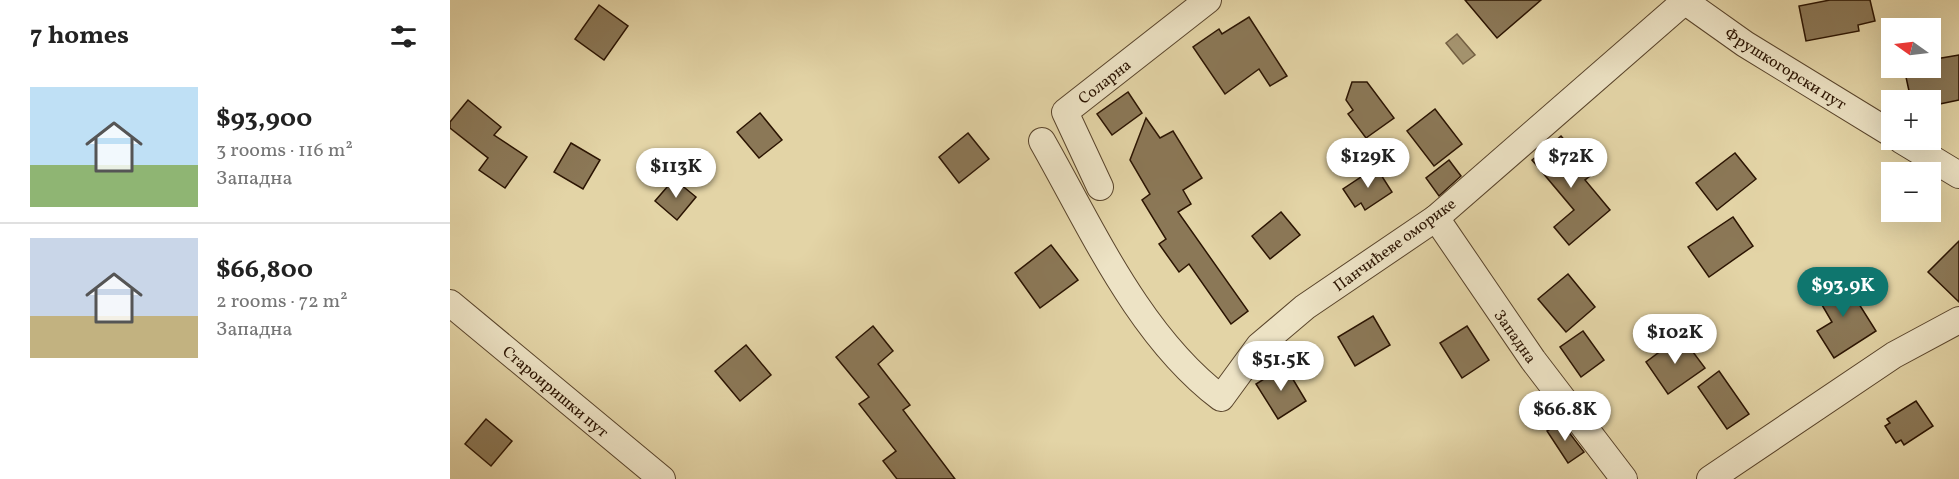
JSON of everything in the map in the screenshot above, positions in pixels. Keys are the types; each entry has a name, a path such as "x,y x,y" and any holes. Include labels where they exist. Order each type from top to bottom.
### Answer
{"street":[{"name":"Соларна","path":"1100,187 1065,112 1208,0"},
{"name":"Фрушкогорски пут","path":"1684,1 1745,44 1881,127"},
{"name":"Панчићеве оморике","path":"1042,141 1146,319 1184,367 1221,398 1259,346 1296,315 1436,218 1684,1"},
{"path":"1918,150 1959,175"},
{"name":"Западна","path":"1436,218 1533,360 1624,479"},
{"name":"Староиришки пут","path":"450,303 662,479"},
{"path":"1710,479 1894,355 1959,320"}],"shaded area":[{"path":"1457,34 1475,55 1463,64 1446,43"}],"building":[{"path":"1465,0 1541,0 1497,38"},
{"path":"1830,0 1870,0 1875,21 1858,25 1859,31 1806,41 1799,6"},
{"path":"599,5 628,26 604,60 575,39"},
{"path":"1249,17 1287,76 1270,86 1259,69 1225,94 1193,47 1219,29 1222,34"},
{"path":"1959,55 1959,100 1941,104 1941,90 1909,90 1906,78 1941,78 1941,58"},
{"path":"1352,82 1367,82 1394,118 1366,138 1348,114 1353,110 1346,100"},
{"path":"1128,92 1142,113 1112,135 1097,114"},
{"path":"468,100 501,127 494,135 527,157 505,188 479,170 488,158 450,128 450,122"},
{"path":"1435,109 1462,144 1434,166 1407,131"},
{"path":"760,113 782,140 759,158 737,132"},
{"path":"1146,118 1160,138 1173,131 1202,178 1183,190 1191,204 1178,212 1248,311 1231,324 1189,264 1179,272 1159,244 1166,239 1142,200 1150,194 1130,160"},
{"path":"968,133 989,159 959,183 939,157"},
{"path":"1561,136 1593,174 1585,180 1610,210 1569,245 1554,227 1574,210 1532,160"},
{"path":"571,143 600,160 583,189 554,172"},
{"path":"1735,153 1756,179 1717,210 1696,183"},
{"path":"1449,160 1461,176 1439,196 1426,178"},
{"path":"1376,167 1392,192 1365,210 1361,203 1355,207 1343,189"},
{"path":"674,179 696,197 677,220 655,201"},
{"path":"1281,212 1300,235 1270,259 1252,236"},
{"path":"1733,217 1753,246 1709,277 1688,247"},
{"path":"1959,241 1959,302 1928,272"},
{"path":"1051,245 1078,280 1040,308 1015,273"},
{"path":"1568,274 1595,307 1566,332 1538,299"},
{"path":"1842,277 1876,331 1834,358 1817,331 1832,322 1815,293"},
{"path":"1373,316 1390,345 1355,366 1338,337"},
{"path":"873,326 893,351 878,364 910,405 903,410 955,479 897,479 883,461 896,451 859,404 869,397 836,357"},
{"path":"1467,326 1489,360 1462,378 1440,343"},
{"path":"1583,331 1604,360 1581,377 1560,347"},
{"path":"1681,336 1705,368 1668,394 1646,362"},
{"path":"746,345 771,375 740,401 715,371"},
{"path":"1285,366 1306,401 1278,419 1256,384"},
{"path":"1719,371 1749,414 1727,429 1698,387"},
{"path":"1916,401 1933,426 1904,445 1901,440 1896,443 1885,426 1890,423 1887,419"},
{"path":"486,419 512,441 491,466 465,444"},
{"path":"1561,422 1584,452 1568,463 1547,431"}]}
